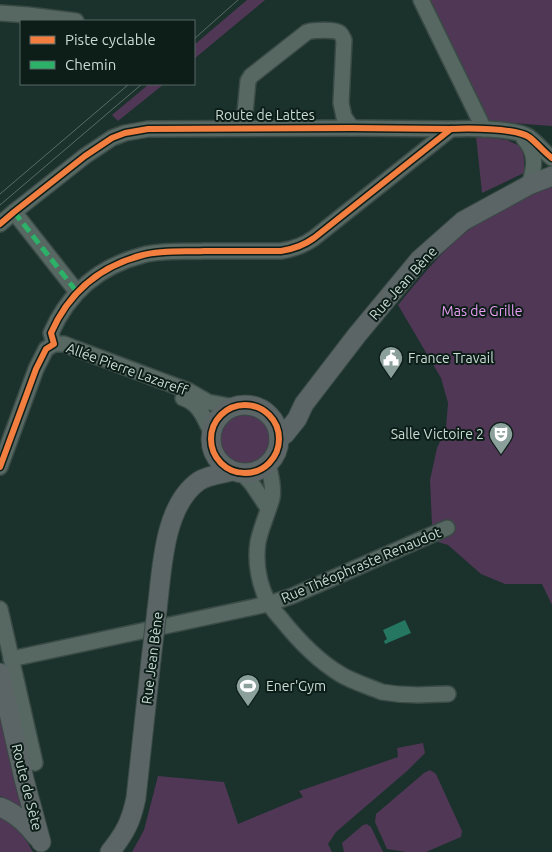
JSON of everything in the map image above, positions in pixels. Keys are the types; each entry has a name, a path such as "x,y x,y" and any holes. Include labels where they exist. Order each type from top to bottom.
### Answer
{"main road":[{"name":"Rue Jean Bène","path":"279,438 285,434 304,404 420,259 463,221 529,185 552,176"},
{"path":"267,413 304,404"},
{"path":"200,480 237,472 256,472 268,464 276,453 279,438 275,422 260,408 243,405 234,407 224,412 216,421 212,441 220,463 226,468 237,472"},
{"name":"Rue Jean Bène","path":"111,849 126,829 133,813 136,798 157,610 171,520 188,491 200,480 212,441"},
{"name":"Route de Sète","path":"5,666 26,787 43,847"},
{"path":"0,807 10,811 28,825 43,847"}],"street":[{"path":"421,0 484,129"},
{"path":"0,13 66,20"},
{"path":"234,128 246,112 248,81 251,76 312,30 336,31 341,34 344,40 341,103 344,117 352,128"},
{"name":"Route de Lattes","path":"0,224 85,156 112,138 126,132 148,129 484,129 515,132 528,136 552,158"},
{"path":"0,468 36,369 46,349 54,344 51,333 56,321 77,292 92,279 108,268 145,255 169,252 280,251 293,250 303,246 451,129"},
{"path":"515,132 530,146 534,158 533,173 529,185"},
{"path":"14,212 77,292"},
{"name":"Allée Pierre Lazareff","path":"54,344 60,353 167,388 189,391 208,402 234,407"},
{"name":"Allée Pierre Lazareff","path":"167,388 194,403 203,415 212,441"},
{"path":"268,464 272,478 272,497 258,541 257,553 258,568 268,604 294,635 316,657 341,674 382,692 415,696 448,694"},
{"path":"237,472 252,484 268,508"},
{"name":"Rue Théophraste Renaudot","path":"5,666 268,604 292,596 447,528"},
{"path":"0,609 5,666 35,763"}],"green space":[{"path":"247,0 265,0 195,58 195,44"},
{"path":"425,0 552,0 552,126 486,121"},
{"path":"148,85 163,85 118,121 112,115"},
{"path":"476,136 507,140 522,147 524,173 482,193"},
{"name":"Mas de Grille","path":"552,186 552,605 542,584 505,584 481,574 448,545 438,542 432,525 430,480 437,448 446,428 448,403 441,378 398,305 441,255 479,222 499,210"},
{"path":"240,413 250,413 260,417 267,424 271,439 267,454 260,461 250,465 240,465 230,461 223,454 219,444 219,434 223,424 230,417"},
{"path":"0,707 25,813 0,796"},
{"path":"423,743 425,753 407,771 336,832 328,844 332,852 132,852 144,830 158,776 224,782 238,824 303,797 299,791 398,757 397,748"},
{"path":"430,770 436,774 462,831 461,837 426,852 406,852 387,849 375,822 376,814"},
{"path":"0,818 20,832 33,852 0,852"},
{"path":"367,824 371,827 383,852 344,852 342,843 363,825"}],"shaded area":[{"path":"405,620 411,633 385,644 384,641 387,639 383,630"}],"tram line":[{"path":"195,38 238,0"},
{"path":"0,194 128,85"},
{"path":"0,205 141,85"}],"marked path":[{"path":"14,212 77,292"}],"cycle path":[{"path":"0,224 85,156 112,138 125,133 148,129 491,129 523,134 529,137 552,158"},
{"path":"0,467 36,369 46,349 54,344 51,333 58,318 77,293 100,274 127,260 151,253 281,251 302,245 314,238 451,129"},
{"path":"245,405 258,407 269,415 277,426 279,439 277,452 269,463 258,471 245,473 232,471 221,463 213,452 211,439 213,426 221,415 232,407 245,405"}],"place":[{"name":"France Travail","path":"391,379"},
{"name":"Salle Victoire 2","path":"501,455"},
{"name":"Ener'Gym","path":"248,707"}]}
